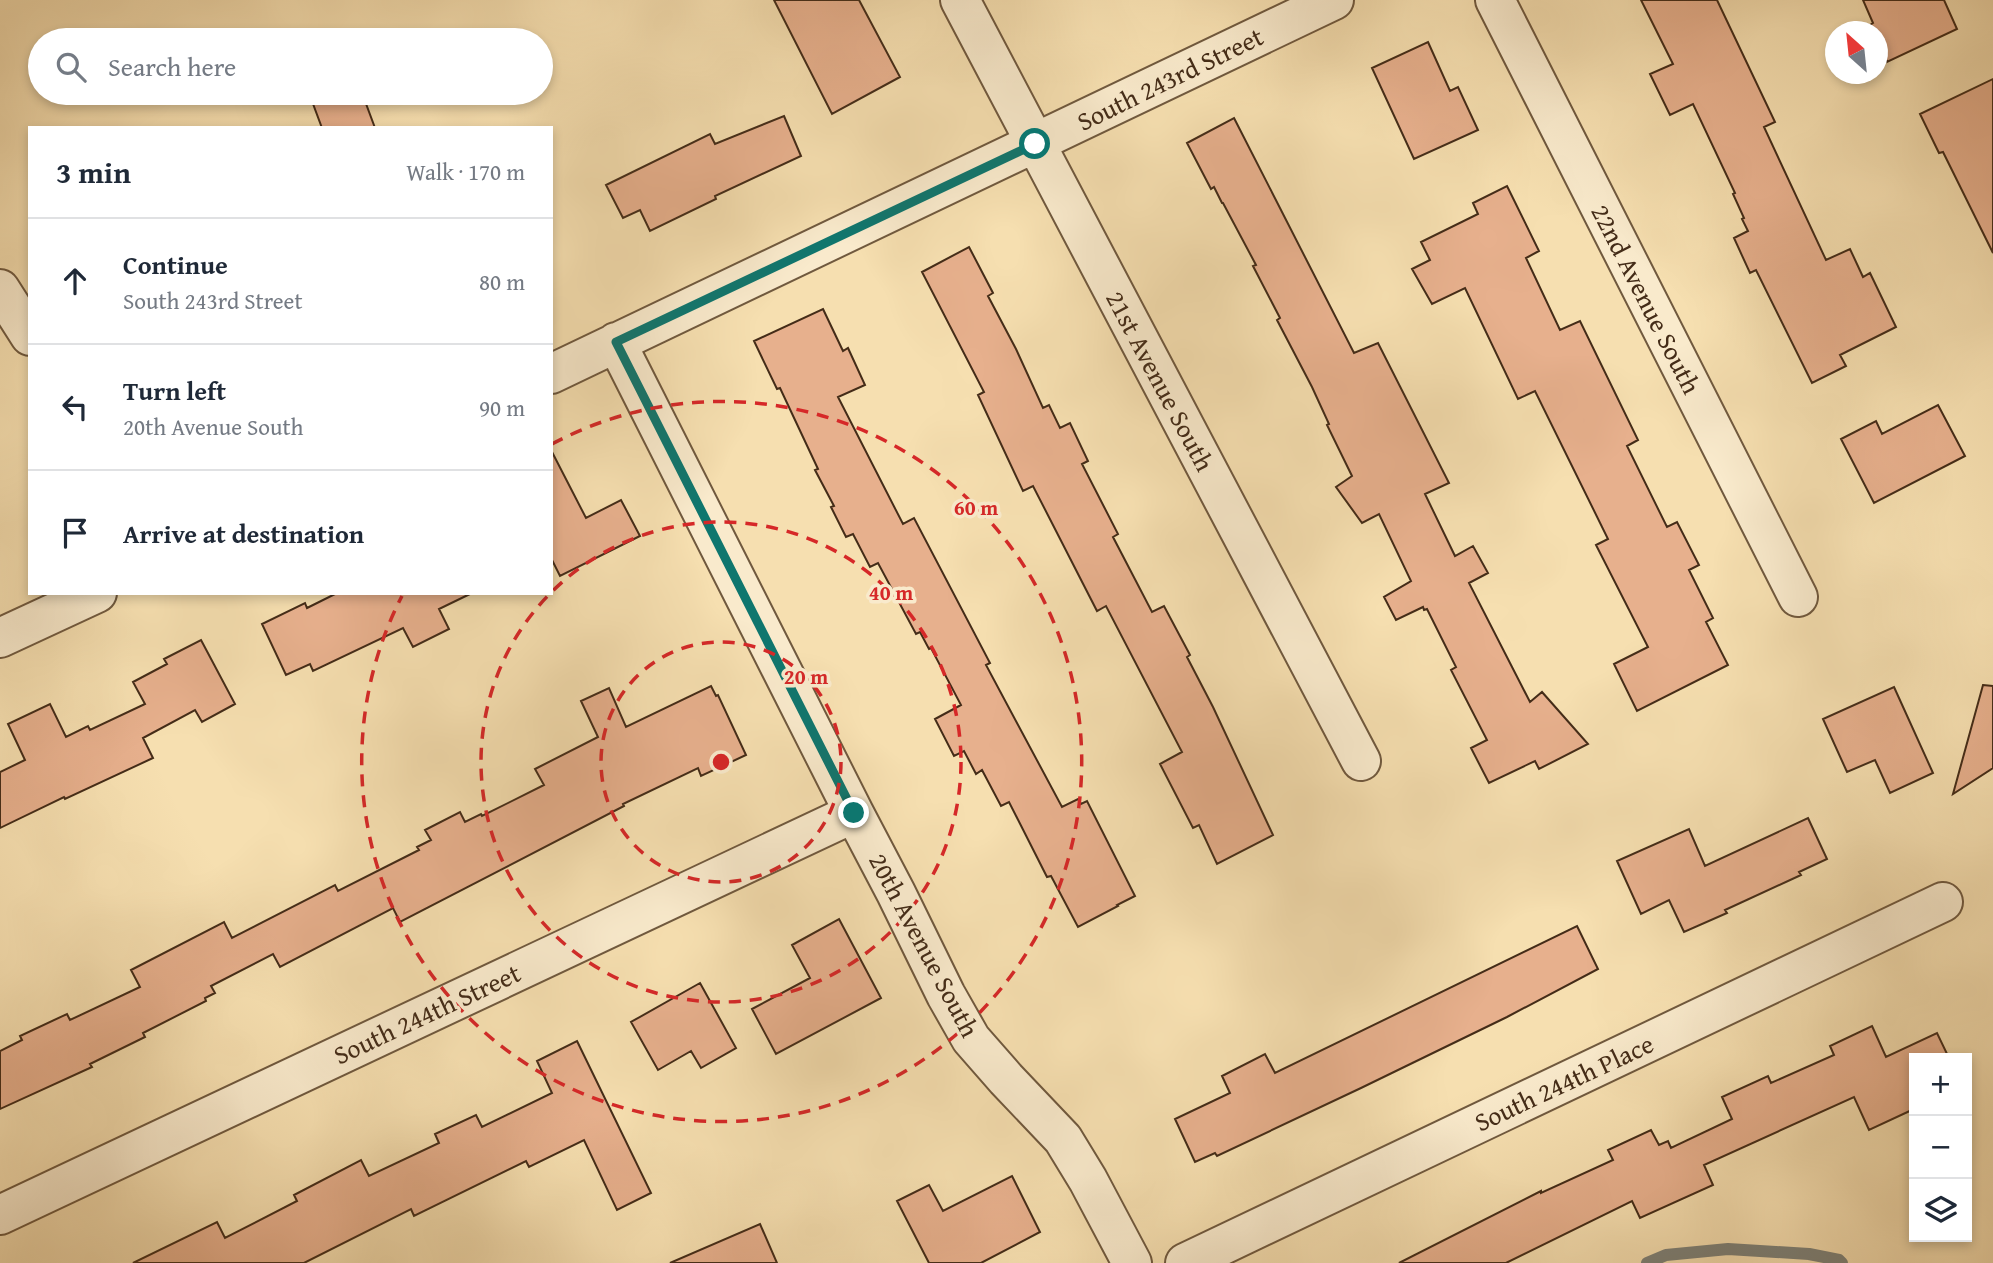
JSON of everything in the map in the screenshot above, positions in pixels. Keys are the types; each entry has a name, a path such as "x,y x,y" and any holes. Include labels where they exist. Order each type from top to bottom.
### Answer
{"street":[{"name":"21st Avenue South","path":"960,0 1361,761"},
{"name":"South 243rd Street","path":"553,373 1334,0"},
{"name":"22nd Avenue South","path":"1494,0 1798,597"},
{"path":"0,289 28,333"},
{"name":"20th Avenue South","path":"616,342 946,995 971,1039 1063,1139 1132,1263"},
{"path":"0,638 93,595"},
{"name":"South 244th Street","path":"0,1215 854,813"},
{"name":"South 244th Place","path":"1185,1263 1943,902"}],"building":[{"path":"774,0 859,0 900,77 832,114"},
{"path":"1641,0 1717,0 1775,122 1764,127 1826,260 1850,249 1863,277 1870,273 1896,327 1840,355 1846,366 1812,383 1756,270 1750,273 1734,238 1748,231 1742,219 1744,218 1693,104 1670,115 1650,74 1673,64"},
{"path":"1863,0 1944,0 1957,29 1888,62 1888,21 1872,21"},
{"path":"1428,42 1450,91 1458,87 1478,130 1414,159 1372,68"},
{"path":"1993,79 1993,253 1943,152 1939,153 1920,114"},
{"path":"313,105 366,105 374,126 321,126"},
{"path":"784,116 801,156 715,196 716,199 650,231 640,210 623,218 606,185 710,134 715,144"},
{"path":"1234,118 1354,353 1378,343 1449,483 1425,494 1455,556 1473,546 1488,573 1469,583 1530,702 1542,692 1588,744 1539,769 1535,761 1489,783 1471,748 1487,740 1451,670 1456,667 1427,609 1424,610 1423,607 1396,620 1384,597 1411,581 1379,514 1362,523 1336,487 1352,476 1312,387 1277,320 1280,318 1253,266 1256,265 1187,143"},
{"path":"1507,186 1539,251 1526,258 1560,330 1580,321 1638,440 1627,446 1667,527 1677,522 1699,565 1689,570 1713,618 1706,622 1728,665 1637,711 1614,664 1648,647 1596,545 1608,539 1535,391 1518,399 1465,288 1432,304 1412,269 1430,260 1421,242 1478,214 1473,203"},
{"path":"969,247 993,293 988,296 1043,408 1049,405 1060,428 1070,423 1088,461 1082,464 1118,534 1113,537 1152,612 1164,606 1190,655 1187,657 1273,835 1217,864 1199,825 1193,828 1160,764 1182,752 1106,606 1097,611 1033,486 1023,491 978,395 984,392 922,272"},
{"path":"823,309 843,351 848,348 865,385 838,397 903,524 914,518 990,663 986,665 1062,807 1078,799 1081,804 1087,801 1135,896 1078,927 1051,876 1047,877 1009,802 1001,806 982,770 976,774 964,751 954,756 935,719 961,705 931,648 929,649 920,632 916,634 878,563 870,567 853,534 846,537 780,388 777,389 754,341"},
{"path":"1938,405 1965,456 1874,503 1841,439 1876,421 1882,434"},
{"path":"553,454 586,518 621,500 640,536 560,576 553,562"},
{"path":"333,595 468,595 439,609 449,629 413,647 403,628 313,671 310,664 286,675 262,624 305,603 307,608"},
{"path":"201,640 235,704 202,722 195,710 143,738 153,758 0,828 0,772 25,760 8,724 50,704 66,737 88,726 90,730 145,704 133,682 167,664 164,659"},
{"path":"1983,685 1993,686 1993,768 1953,794"},
{"path":"711,686 716,696 718,695 746,755 701,776 698,768 623,804 624,806 400,922 393,908 280,967 273,954 211,986 215,993 205,998 206,1001 143,1033 145,1037 90,1064 92,1067 0,1109 0,1051 22,1040 20,1036 67,1014 70,1020 140,987 131,970 224,922 232,938 335,885 338,891 419,850 417,847 431,840 425,830 460,812 465,822 544,785 535,769 598,737 581,701 609,688 626,727"},
{"path":"1894,687 1933,773 1890,793 1875,760 1847,772 1823,719"},
{"path":"1808,818 1827,859 1799,872 1801,875 1725,910 1727,913 1684,932 1669,900 1641,914 1617,861 1689,829 1705,866"},
{"path":"839,919 881,998 776,1054 752,1009 810,978 792,945"},
{"path":"1577,926 1598,969 1361,1088 1217,1156 1215,1153 1195,1162 1175,1119 1230,1093 1222,1076 1265,1054 1275,1073"},
{"path":"700,983 736,1048 701,1068 691,1051 658,1070 631,1022"},
{"path":"1872,1026 1886,1057 1937,1033 1947,1053 1909,1053 1909,1111 1869,1130 1854,1097 1704,1165 1713,1185 1640,1218 1632,1201 1506,1263 1399,1263 1541,1191 1613,1160 1608,1150 1651,1130 1659,1145 1668,1141 1671,1148 1732,1119 1722,1097 1768,1076 1771,1083 1834,1055 1830,1046"},
{"path":"577,1041 651,1193 617,1210 584,1140 529,1167 526,1161 414,1216 411,1209 304,1263 133,1263 217,1222 225,1238 297,1201 294,1195 361,1160 369,1176 439,1143 435,1134 476,1115 482,1127 552,1093 537,1061"},
{"path":"1012,1176 1040,1232 981,1263 929,1263 897,1201 929,1185 943,1211"},
{"path":"760,1224 777,1263 670,1263"}],"waterway":[{"path":"1647,1263 1666,1255 1728,1249 1809,1254 1839,1260 1842,1263"}],"route":[{"path":"854,813 616,342 1035,144"}]}
